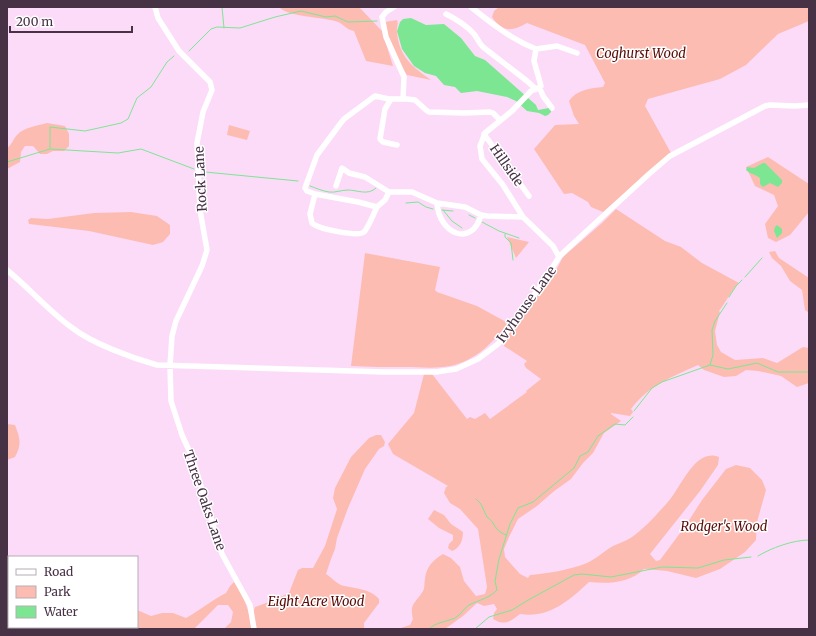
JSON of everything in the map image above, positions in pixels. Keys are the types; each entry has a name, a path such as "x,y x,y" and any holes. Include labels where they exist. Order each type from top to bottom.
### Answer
{"street":[{"name":"Rock Lane","path":"155,7 158,18 179,52 210,82 212,90 203,112 197,143 200,210 207,250 202,266 176,321 172,336 170,366"},
{"path":"394,7 386,12 382,17 386,37 404,77 403,99"},
{"path":"471,7 486,20 521,43 536,49 557,46 577,53"},
{"path":"446,14 473,33 483,47 538,90 552,108"},
{"path":"536,49 534,61 541,84 538,90"},
{"path":"538,90 532,90 484,134 480,146 482,159 503,185 523,217 554,246 565,251"},
{"path":"377,207 315,194 307,191 305,188 317,155 344,119 375,96 391,99 415,100 430,112 490,112 500,120"},
{"path":"391,99 385,109 380,138 383,142 397,145"},
{"name":"Ivyhouse Lane","path":"7,270 50,310 79,332 92,340 140,360 157,365 384,372 436,372 456,369 483,356 498,344 542,284 559,257 649,174 675,153 766,106 809,105"},
{"name":"Hillside","path":"484,134 529,196"},
{"path":"336,186 342,168 349,173 365,177 389,192 412,192 438,203 465,207 487,216 523,217"},
{"path":"315,194 310,214 312,223 318,227 359,234 364,232 377,207 385,200 389,192"},
{"path":"438,203 438,212 443,223 451,230 457,232 465,234 471,232 480,219 481,214"},
{"path":"554,246 559,257"},
{"name":"Three Oaks Lane","path":"170,366 171,401 175,415 192,457 222,554 250,605 254,629"}],"green space":[{"path":"279,7 359,7 382,31 393,66 366,61 354,31 340,23 290,13"},
{"name":"Coghurst Wood","path":"499,7 809,7 809,21 778,34 746,65 720,79 648,99 645,106 671,153 603,212 591,207 588,202 572,193 564,194 534,149 555,125 579,124 574,116 569,101 580,92 603,87 605,83 585,45 527,23 517,28 504,28 500,26 492,17 494,11"},
{"path":"397,20 398,41 404,55 418,71 431,80 407,75 389,47 385,22"},
{"path":"47,123 65,126 69,134 69,146 64,151 53,151 47,154 40,154 33,146 25,146 21,152 20,162 7,169 7,148 17,135 27,128"},
{"path":"229,125 250,131 247,140 227,135"},
{"path":"768,157 809,184 809,212 790,235 776,242 768,238 765,224 778,206 774,195 755,186 746,167"},
{"name":"Rodger's Wood","path":"616,209 665,241 681,247 702,263 739,283 733,289 719,311 715,331 717,345 721,352 735,360 763,358 777,363 803,347 809,348 809,383 797,387 781,376 746,370 736,376 724,377 704,370 698,365 662,382 638,401 631,409 633,412 630,416 611,413 621,421 604,433 593,453 571,479 518,519 504,549 505,557 520,574 528,578 530,575 559,571 587,563 613,546 632,537 642,529 667,503 696,463 710,455 719,457 718,465 700,491 650,554 656,561 660,560 686,525 702,500 726,469 736,465 750,468 762,480 766,490 757,522 756,540 745,552 720,569 696,578 667,571 644,569 632,577 618,582 589,582 558,607 540,614 520,614 504,623 493,619 494,613 497,609 494,604 484,606 477,603 463,616 445,629 398,629 410,625 413,619 413,606 424,590 428,567 433,561 443,554 451,558 460,567 464,581 476,596 485,594 487,587 478,529 460,509 450,503 444,493 446,487 448,486 393,454 388,444 414,413 424,374 432,374 467,419 470,417 475,419 485,413 490,419 527,392 526,391 541,379 526,368 524,364 527,361 504,346 502,341 554,274 563,257"},
{"path":"131,212 157,216 170,225 170,234 163,242 153,245 89,231 29,224 28,220 31,218 48,219 94,213"},
{"path":"507,237 529,242 516,258"},
{"path":"775,251 779,258 809,278 809,313 805,310 802,290 790,281 781,266 772,258 769,252"},
{"path":"365,253 440,267 435,290 437,292 477,306 508,323 483,350 459,364 433,368 351,366"},
{"path":"7,424 15,425 20,441 15,457 7,460"},
{"name":"Eight Acre Wood","path":"376,435 381,435 385,442 384,446 379,449 365,469 348,508 326,574 341,585 366,591 375,595 379,599 379,603 364,623 364,629 255,629 253,613 255,607 289,593 298,570 302,568 313,568 325,546 337,509 333,498 335,488 351,457 369,438"},
{"path":"434,510 444,515 451,524 463,532 460,543 457,548 452,551 448,548 449,544 453,540 453,535 439,528 428,519"},
{"path":"234,582 241,593 246,604 252,629 224,629 231,622 233,612 228,605 218,605 194,629 94,629 138,628 138,610 151,616 162,613 173,613 186,618 226,593"}],"water":[{"path":"411,18 426,25 444,24 461,38 475,56 485,60 536,105 538,110 549,108 551,109 551,112 545,116 539,113 527,111 516,101 507,97 477,91 461,93 455,87 444,85 436,76 425,73 414,66 402,49 397,31 400,22 403,19"},
{"path":"765,163 782,180 782,183 778,187 770,183 763,187 760,184 760,178 746,170 747,167 754,168"},
{"path":"777,225 782,229 782,233 777,238 774,231"}],"waterway":[{"path":"222,7 224,28"},
{"path":"189,51 211,29 217,27 240,28 275,17 301,11 326,17 335,16 348,22 377,21"},
{"path":"50,148 50,127 85,131 121,123 128,119 137,98 151,87 167,62 174,56"},
{"path":"7,162 50,149 118,153 141,149 194,169"},
{"path":"205,172 298,181"},
{"path":"310,186 331,192 348,190 370,192 376,188"},
{"path":"406,203 418,202 433,209"},
{"path":"442,210 453,211"},
{"path":"443,210 452,221 462,228"},
{"path":"469,215 475,218"},
{"path":"482,222 499,231 519,238"},
{"path":"505,234 505,237 511,243 513,260"},
{"path":"745,277 762,258"},
{"path":"729,297 742,280"},
{"path":"710,365 713,355 712,330 715,321 727,303"},
{"path":"634,411 652,388 662,382 710,365 728,369 757,363 778,372 809,372"},
{"path":"429,629 438,623 455,618 469,605 488,597 497,590 495,581 499,559 510,524 518,508 533,502 574,468 580,456 588,452 598,436 615,424 625,425 633,417"},
{"path":"476,499 481,504 487,517 499,531 506,535"},
{"path":"758,556 782,545 796,541 809,540"},
{"path":"475,629 489,617 512,610 574,575 582,574 611,577 662,567 698,568 724,560 751,557"}]}
